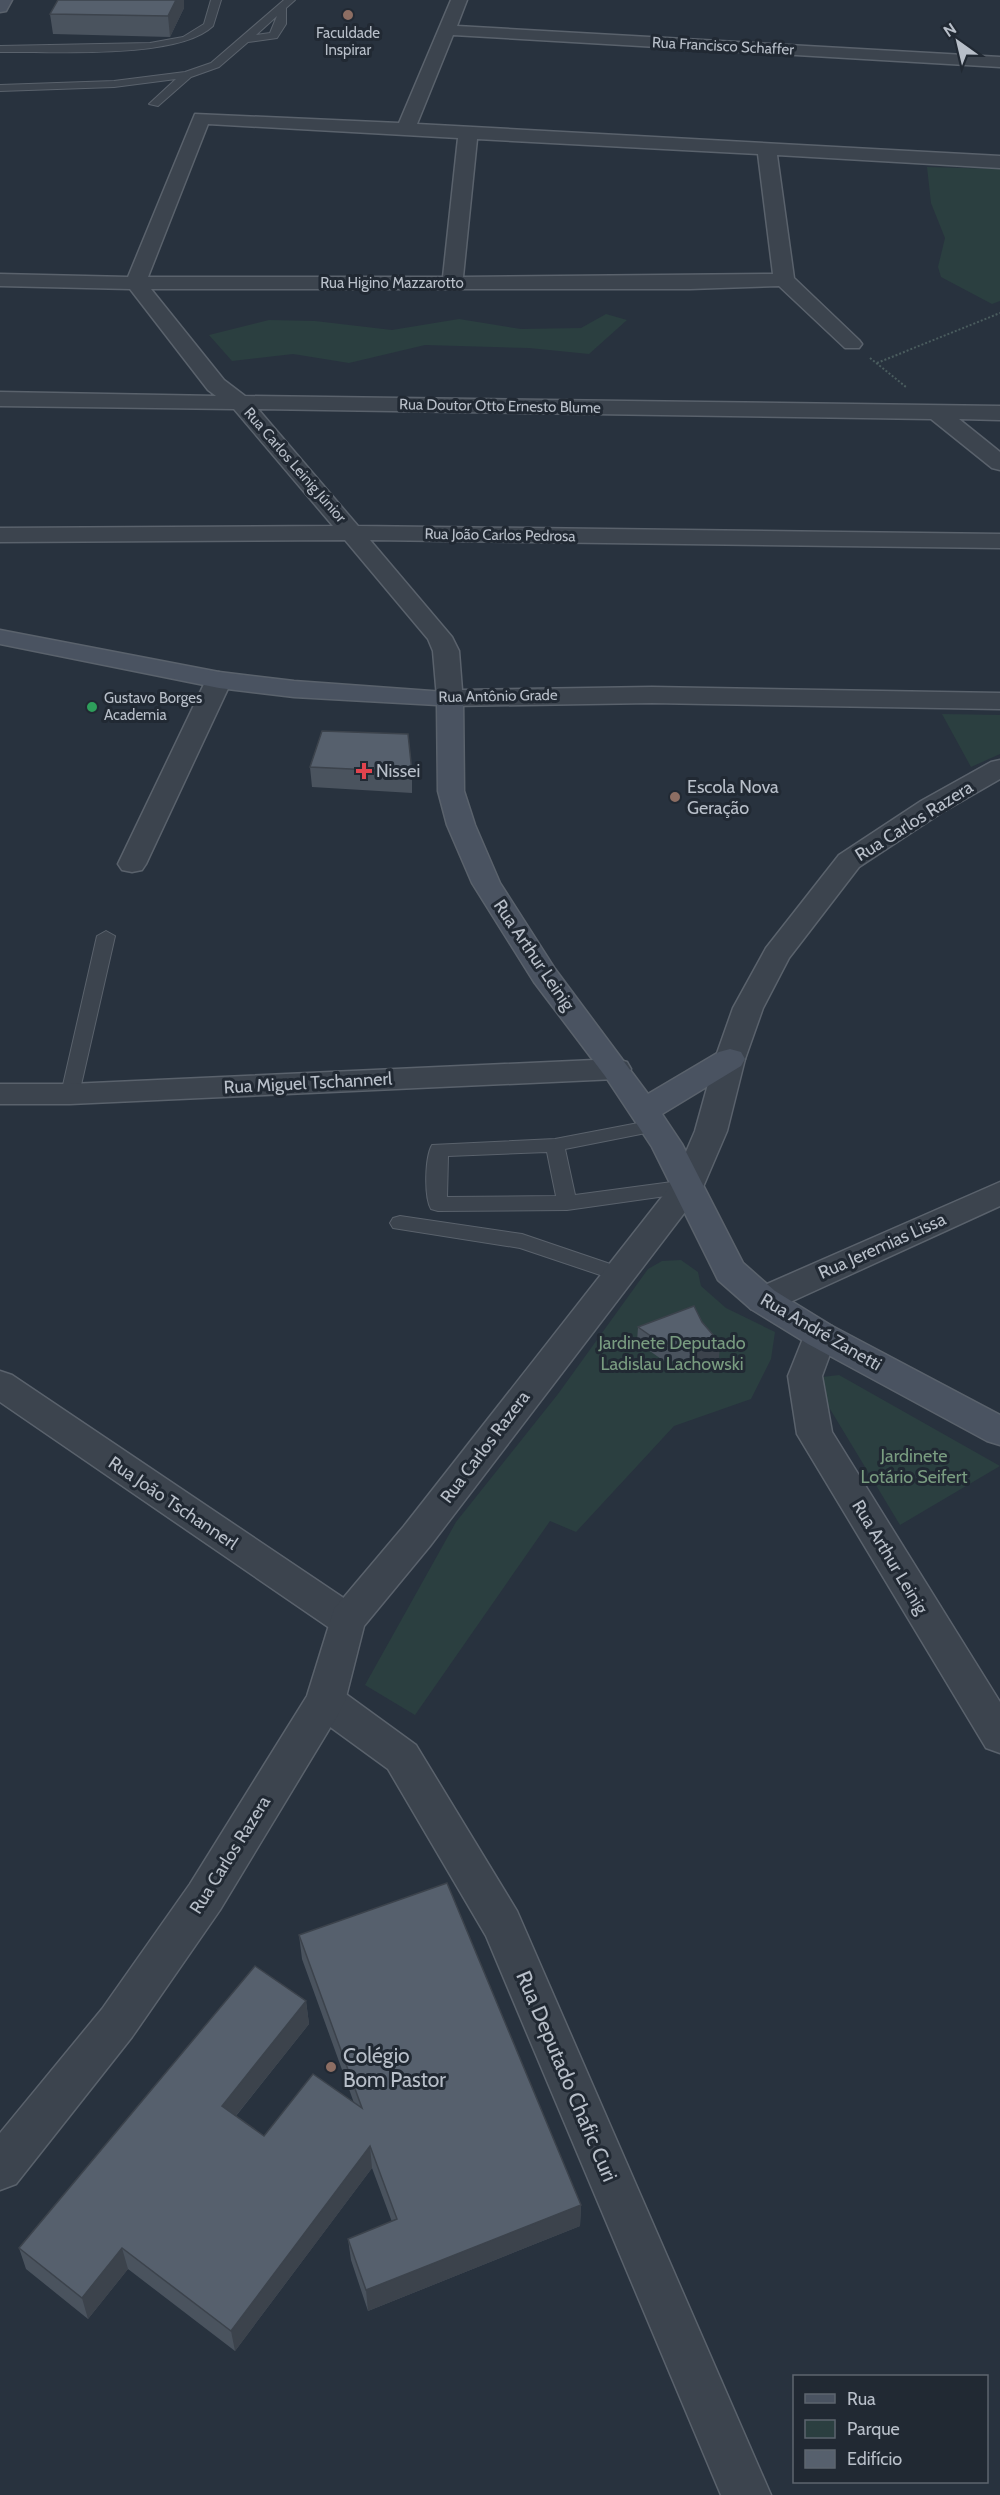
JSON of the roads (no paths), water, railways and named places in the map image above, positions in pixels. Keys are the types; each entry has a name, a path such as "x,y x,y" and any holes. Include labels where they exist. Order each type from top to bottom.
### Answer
{"main road":[{"path":"0,7 4,0"},
{"name":"Rua Antônio Grade","path":"0,638 219,680 294,689 450,698"},
{"name":"Rua Arthur Leinig","path":"450,698 451,791 461,825 486,883 544,975 616,1069 687,1187"},
{"path":"648,1119 730,1059"},
{"name":"Rua André Zanetti","path":"687,1187 730,1271 763,1300 820,1335 1000,1431"}],"street":[{"path":"406,128 459,0"},
{"name":"Rua Francisco Schaffer","path":"445,30 1000,62"},
{"path":"136,283 201,118 406,128 468,134 767,151 1000,162"},
{"path":"452,283 468,134"},
{"path":"767,151 784,280 852,345"},
{"name":"Rua Higino Mazzarotto","path":"0,280 136,283 784,280"},
{"name":"Rua Carlos Leinig Júnior","path":"136,283 216,385 242,404 353,533 440,637 446,651 462,670 473,678 516,696"},
{"name":"Rua Doutor Otto Ernesto Blume","path":"0,399 1000,413"},
{"path":"938,413 1000,463"},
{"name":"Rua João Carlos Pedrosa","path":"0,535 353,533 1000,541"},
{"name":"Rua Carlos Leinig Júnior","path":"446,651 450,698"},
{"path":"132,864 219,680"},
{"name":"Rua Antônio Grade","path":"450,698 824,696 1000,701"},
{"name":"Rua Carlos Razera","path":"0,2168 117,2023 163,1960 205,1896 325,1701 347,1620 417,1536 687,1187 711,1131 730,1059 748,1008 776,955 849,861 931,807 1000,768"},
{"name":"Rua Miguel Tschannerl","path":"0,1094 70,1094 616,1069"},
{"name":"Rua Jeremias Lissa","path":"763,1300 1000,1193"},
{"name":"Rua Arthur Leinig","path":"820,1335 806,1376 815,1434 1000,1736"},
{"name":"Rua João Tschannerl","path":"4,1392 347,1620"},
{"name":"Rua Deputado Chafic Curi","path":"325,1701 402,1757 502,1925 746,2495"}],"lane":[{"path":"0,49 150,46 186,39 208,26 216,0"},
{"path":"0,88 114,84 187,75 215,65 290,0"},
{"path":"245,39 273,36 279,30 283,18 282,9"},
{"path":"154,104 187,75"},
{"path":"70,1094 106,936"},
{"path":"648,1119 555,1145 439,1150 435,1187 438,1204 567,1203 687,1187"},
{"path":"555,1145 567,1203"},
{"path":"400,1223 522,1241 618,1274"}],"place":[{"name":"Faculdade Inspirar","path":"348,15"},
{"name":"Gustavo Borges Academia","path":"92,707"},
{"name":"Nissei","path":"364,771"},
{"name":"Escola Nova Geração","path":"675,797"},
{"name":"Colégio Bom Pastor","path":"331,2067"}],"park label":[{"name":"Jardinete Deputado Ladislau Lachowski","path":"672,1353"},
{"name":"Jardinete Lotário Seifert","path":"914,1466"}]}
